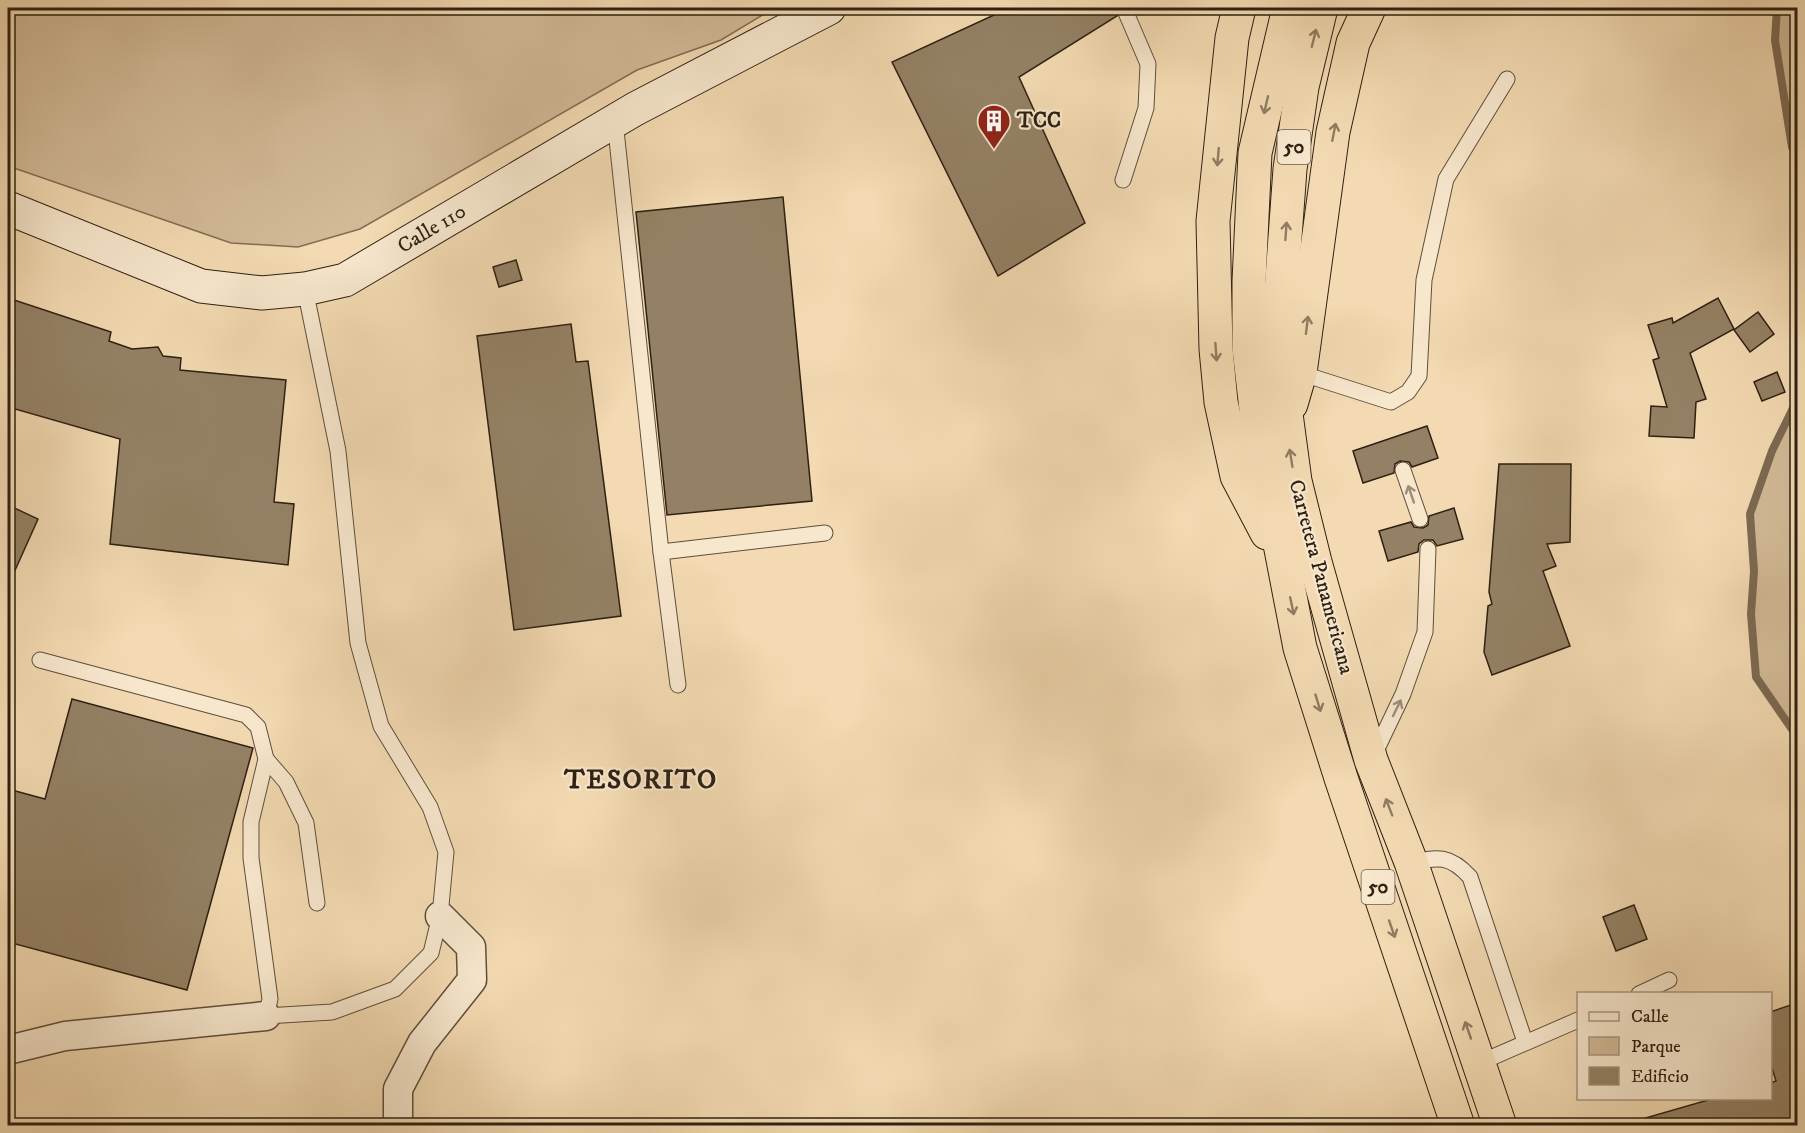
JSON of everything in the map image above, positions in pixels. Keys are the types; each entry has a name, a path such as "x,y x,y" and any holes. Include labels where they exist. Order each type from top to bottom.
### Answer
{"highway":[{"path":"1239,8 1232,38 1214,210 1216,349 1221,402 1237,476 1283,564"},
{"name":"Carretera Panamericana","path":"1289,8 1255,153 1248,281 1249,348 1259,435 1300,648 1337,767 1458,1125"},
{"name":"Carretera Panamericana","path":"1322,8 1302,87 1292,158 1277,347 1295,481 1315,562 1371,760 1411,862 1500,1125"},
{"path":"1286,423 1300,373 1333,132 1353,43 1369,8"}],"main road":[{"name":"Calle 110","path":"8,208 201,286 262,293 305,289 345,280 615,121 829,8"}],"street":[{"path":"398,1125 398,1089 422,1043 472,980 471,947 440,916"},
{"path":"8,1050 65,1036 266,1016"}],"lane":[{"path":"1123,180 1146,108 1148,64 1124,8"},
{"path":"1300,373 1391,402 1408,392 1419,376 1424,280 1446,179 1507,79"},
{"path":"615,121 661,552 678,685"},
{"path":"266,759 251,822 251,849 270,999 266,1016 332,1012 395,989 430,953 440,916 446,852 430,807 381,726 358,643 338,451 305,289"},
{"path":"1402,470 1420,519"},
{"path":"661,552 825,533"},
{"path":"1371,760 1403,694 1425,632 1428,549"},
{"path":"40,660 246,715 258,727 266,759 286,782 306,823 316,903"},
{"path":"1411,862 1437,858 1457,863 1470,877 1526,1042"},
{"path":"1641,992 1669,980"},
{"path":"1479,1063 1577,1020"}],"green space":[{"path":"8,8 774,8 721,40 637,70 360,229 298,247 231,243 8,166"},
{"path":"1777,8 1797,8 1797,156 1792,147 1775,40"},
{"path":"1797,398 1797,738 1756,677 1751,614 1754,571 1750,514 1772,451"}],"building":[{"name":"TCC","path":"1009,8 1114,8 1117,16 1019,77 1085,223 998,276 892,62"},
{"path":"783,197 812,501 667,515 636,212"},
{"path":"516,260 522,280 499,287 493,267"},
{"path":"8,298 111,332 109,341 132,349 158,347 163,356 181,358 180,370 286,380 274,502 294,504 288,565 110,544 120,439 8,407"},
{"path":"1718,298 1734,329 1690,353 1706,399 1696,402 1694,438 1649,436 1651,406 1667,407 1653,360 1659,358 1648,325 1672,318 1673,323"},
{"path":"1758,312 1774,334 1750,352 1734,330"},
{"path":"571,324 576,362 588,361 621,616 514,630 477,336"},
{"path":"1777,372 1785,392 1762,401 1754,382"},
{"path":"1427,426 1438,458 1412,467 1409,462 1400,461 1395,464 1394,473 1363,483 1353,451"},
{"path":"1499,464 1571,464 1570,542 1547,544 1556,566 1543,571 1570,646 1492,675 1484,652 1488,606 1492,604 1489,592"},
{"path":"8,505 38,519 8,586"},
{"path":"1454,508 1463,539 1437,546 1433,540 1424,540 1419,544 1418,552 1388,561 1379,531 1411,522 1414,527 1423,528 1428,525 1429,516"},
{"path":"72,699 253,748 187,990 8,942 8,789 45,799"},
{"path":"1634,905 1647,939 1616,951 1603,917"},
{"path":"1797,1003 1797,1125 1643,1125 1642,1119 1708,1100 1772,1100 1772,1082 1776,1081 1772,1068 1772,1011"}],"waterway":[{"path":"1777,8 1775,40 1792,147 1798,156"},
{"path":"1798,398 1772,451 1750,514 1754,571 1751,614 1756,677 1798,738"}],"place":[{"name":"TCC","path":"994,150"}],"district":[{"name":"TESORITO","path":"641,780"}]}
